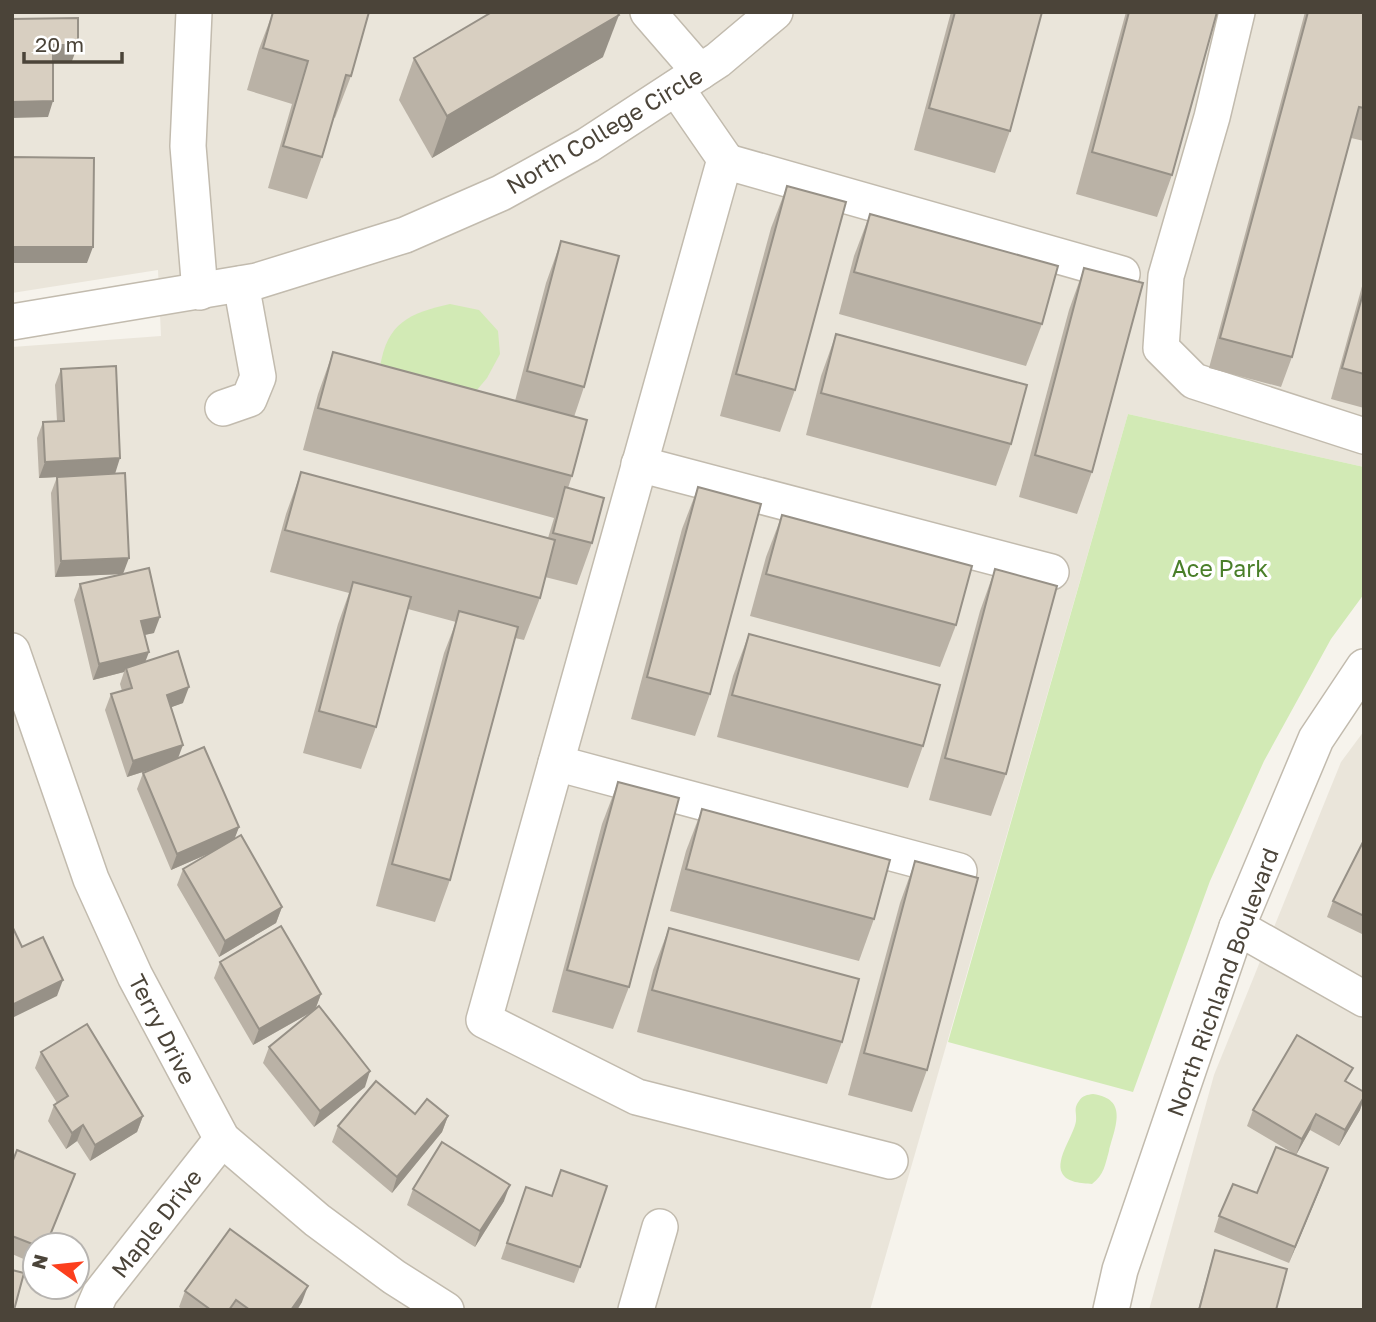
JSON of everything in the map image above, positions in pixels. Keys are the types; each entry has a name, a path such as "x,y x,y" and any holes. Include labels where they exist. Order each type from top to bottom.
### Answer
{"street":[{"path":"194,12 188,146 200,292"},
{"path":"648,12 688,80 725,159 484,1020 637,1097 890,1161"},
{"name":"North College Circle","path":"12,322 240,284 405,235 501,193 588,145 718,60 775,12"},
{"path":"1237,12 1212,117 1166,276 1161,348 1194,381 1364,436"},
{"path":"724,161 1122,274"},
{"path":"223,408 249,399 258,377 240,284"},
{"path":"639,464 1051,572"},
{"name":"Terry Drive","path":"12,651 91,879 135,976 222,1139 317,1220 394,1277 446,1310"},
{"name":"North Richland Boulevard","path":"1111,1310 1121,1270 1237,927 1316,739 1364,667"},
{"path":"556,763 959,871"},
{"path":"1237,927 1364,999"},
{"name":"Maple Drive","path":"93,1310 100,1294 222,1139"},
{"path":"636,1310 660,1227"}],"shaded area":[{"path":"12,12 1364,12 1364,467 1128,414 870,1310 12,1310 12,347 161,336 158,270 12,293"},
{"path":"1364,731 1364,1310 1149,1310 1214,1075 1341,762"}],"green space":[{"path":"450,304 479,310 498,331 500,354 487,378 471,397 380,367 388,340 402,322 423,311"},
{"name":"Ace Park","path":"1128,414 1364,467 1364,594 1331,639 1264,761 1210,881 1133,1092 948,1042"},
{"path":"1093,1094 1112,1102 1117,1115 1105,1165 1092,1184 1067,1179 1062,1173 1061,1161 1075,1127 1077,1104 1084,1096"}],"building":[{"path":"273,12 369,12 351,76 346,75 322,157 283,146 308,61 263,48"},
{"path":"492,12 617,12 619,15 447,116 414,58"},
{"path":"955,12 1042,12 1010,131 929,108"},
{"path":"1129,12 1217,12 1172,175 1092,152"},
{"path":"1308,12 1364,12 1364,108 1359,107 1292,357 1220,338"},
{"path":"78,18 78,45 53,45 53,101 12,102 12,19"},
{"path":"12,157 94,158 93,247 12,247"},
{"path":"787,186 846,202 795,390 736,374"},
{"path":"870,214 1058,266 1042,324 854,272"},
{"path":"561,241 619,256 584,387 527,371"},
{"path":"1084,268 1143,283 1092,472 1035,455"},
{"path":"1364,290 1364,374 1342,368"},
{"path":"836,334 1027,385 1011,444 821,393"},
{"path":"333,352 587,420 572,476 318,408"},
{"path":"116,366 120,458 45,462 43,422 64,421 61,369"},
{"path":"301,472 555,540 540,598 285,530"},
{"path":"125,473 129,558 61,561 57,477"},
{"path":"565,487 604,498 592,543 553,533"},
{"path":"698,487 761,504 710,694 647,677"},
{"path":"782,515 972,566 956,625 766,574"},
{"path":"149,568 160,617 141,621 149,652 99,664 80,584"},
{"path":"995,569 1057,586 1006,774 945,758"},
{"path":"353,582 411,597 376,727 319,711"},
{"path":"459,611 518,627 450,880 392,864"},
{"path":"749,634 940,685 923,746 732,695"},
{"path":"178,651 189,687 167,695 183,745 133,761 111,694 132,688 126,668"},
{"path":"204,747 239,827 177,854 143,773"},
{"path":"618,782 679,798 629,987 567,970"},
{"path":"702,809 890,860 874,919 686,869"},
{"path":"241,835 282,907 225,941 183,869"},
{"path":"1364,840 1364,916 1333,901"},
{"path":"915,861 978,878 927,1070 864,1053"},
{"path":"12,926 22,947 43,937 63,980 12,1005"},
{"path":"281,926 321,994 259,1029 220,962"},
{"path":"669,928 859,979 842,1042 652,990"},
{"path":"319,1006 370,1071 320,1111 269,1047"},
{"path":"87,1024 143,1116 95,1145 83,1125 72,1133 54,1105 68,1096 41,1052"},
{"path":"1297,1035 1353,1068 1345,1081 1364,1092 1364,1097 1345,1130 1316,1114 1302,1139 1253,1110"},
{"path":"376,1081 415,1114 427,1099 448,1116 397,1177 338,1126"},
{"path":"442,1142 510,1185 480,1231 413,1189"},
{"path":"1276,1147 1328,1168 1295,1247 1219,1216 1233,1184 1257,1193"},
{"path":"17,1150 75,1174 52,1231 21,1231 21,1240 12,1236 12,1163"},
{"path":"561,1170 607,1186 580,1267 507,1243 526,1187 552,1196"},
{"path":"230,1229 308,1286 291,1310 250,1310 236,1300 229,1310 211,1310 185,1291"},
{"path":"1215,1250 1287,1269 1276,1310 1199,1310"},
{"path":"12,1270 21,1272 21,1284 12,1310"}]}
